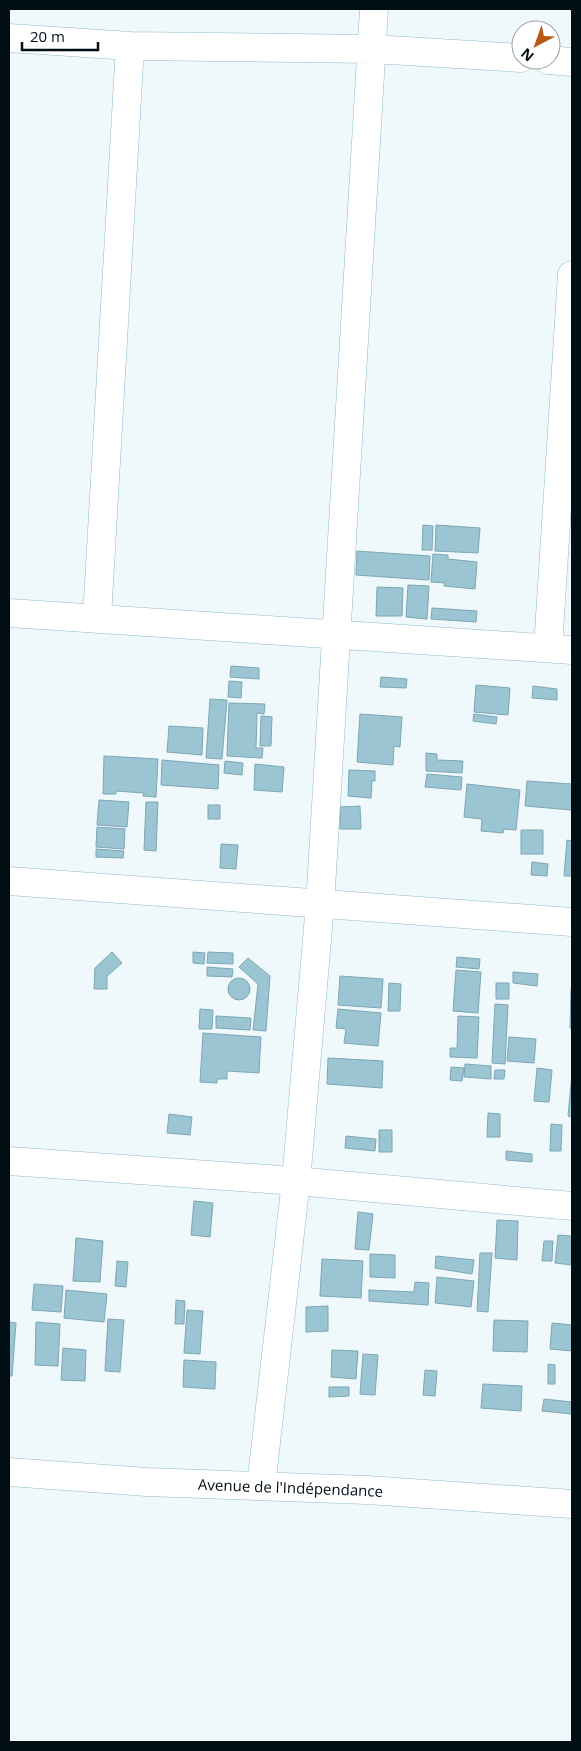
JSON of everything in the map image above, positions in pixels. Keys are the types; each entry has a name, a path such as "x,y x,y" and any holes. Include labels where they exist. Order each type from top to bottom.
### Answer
{"main road":[{"path":"261,1486 296,1182 320,905 374,9"},
{"path":"9,38 130,46 372,49 511,57"},
{"path":"97,618 130,46"},
{"path":"9,613 560,649 572,275"},
{"path":"9,881 572,922"},
{"path":"9,1161 296,1182 572,1206"},
{"name":"Avenue de l'Indépendance","path":"9,1472 367,1490 572,1504"}],"building":[{"path":"423,525 433,526 432,550 422,550"},
{"path":"436,525 480,528 478,553 435,551"},
{"path":"357,551 430,556 429,580 356,575"},
{"path":"433,554 448,555 448,559 477,562 475,589 444,586 445,583 431,582"},
{"path":"408,585 429,586 427,619 406,617"},
{"path":"377,587 403,588 402,616 376,616"},
{"path":"432,608 477,611 476,622 431,619"},
{"path":"231,666 259,668 259,679 230,677"},
{"path":"381,677 407,679 406,688 380,687"},
{"path":"229,681 242,682 241,698 228,697"},
{"path":"476,685 510,688 508,715 474,712"},
{"path":"533,686 557,689 557,700 532,698"},
{"path":"210,699 227,700 222,759 206,758"},
{"path":"229,703 265,704 264,714 257,713 256,748 263,748 262,758 227,756"},
{"path":"360,714 402,717 400,747 394,746 393,765 357,762"},
{"path":"474,714 497,717 496,724 473,721"},
{"path":"261,716 272,717 271,746 260,746"},
{"path":"169,726 203,728 202,755 167,752"},
{"path":"426,753 437,754 437,760 463,761 462,773 426,771"},
{"path":"104,756 158,759 156,797 143,796 144,793 116,791 116,794 103,794"},
{"path":"162,760 219,765 218,789 161,785"},
{"path":"225,761 243,763 242,775 224,773"},
{"path":"255,764 284,767 282,792 254,790"},
{"path":"349,770 375,771 375,781 372,781 371,798 348,796"},
{"path":"427,774 462,777 461,790 425,787"},
{"path":"527,781 572,784 572,810 525,806"},
{"path":"467,784 520,790 516,830 504,829 503,833 481,831 482,819 464,817"},
{"path":"99,800 129,802 127,827 97,825"},
{"path":"146,802 158,802 156,851 144,850"},
{"path":"208,805 220,805 220,819 208,819"},
{"path":"360,806 361,829 340,829 340,807"},
{"path":"97,827 125,829 124,849 96,847"},
{"path":"521,830 543,830 543,854 521,854"},
{"path":"567,840 572,841 572,876 564,876"},
{"path":"221,844 238,845 236,869 220,868"},
{"path":"96,849 124,851 123,858 96,857"},
{"path":"532,862 548,864 547,876 531,875"},
{"path":"112,952 122,963 107,976 107,989 94,989 95,968"},
{"path":"193,952 205,953 204,964 193,963"},
{"path":"208,952 233,953 233,964 207,963"},
{"path":"457,957 480,959 479,969 456,967"},
{"path":"248,958 270,976 266,1031 253,1030 258,984 239,967"},
{"path":"207,967 233,969 232,977 207,976"},
{"path":"456,970 481,972 478,1013 453,1011"},
{"path":"513,972 538,974 537,986 513,983"},
{"path":"340,976 383,979 381,1008 338,1005"},
{"path":"235,978 243,978 250,985 250,993 243,1000 235,1000 228,993 228,985"},
{"path":"389,983 401,984 400,1011 388,1011"},
{"path":"496,983 509,983 509,999 496,999"},
{"path":"571,989 572,1028 570,1028"},
{"path":"495,1004 508,1005 505,1064 492,1063"},
{"path":"200,1009 213,1010 212,1029 199,1029"},
{"path":"338,1009 381,1013 378,1046 344,1043 346,1029 336,1028"},
{"path":"216,1016 251,1018 250,1030 216,1028"},
{"path":"458,1016 479,1017 477,1058 450,1057 450,1048 457,1048"},
{"path":"203,1033 261,1037 259,1073 227,1071 227,1079 217,1079 217,1083 200,1082"},
{"path":"509,1037 536,1039 534,1063 507,1061"},
{"path":"328,1058 383,1061 382,1088 327,1084"},
{"path":"465,1064 491,1066 491,1079 464,1077"},
{"path":"451,1067 464,1068 462,1081 450,1080"},
{"path":"537,1068 552,1070 549,1102 534,1101"},
{"path":"495,1070 505,1070 504,1079 494,1079"},
{"path":"572,1074 572,1117 568,1116"},
{"path":"488,1113 500,1114 500,1137 487,1137"},
{"path":"169,1114 192,1117 190,1135 167,1133"},
{"path":"551,1124 562,1125 561,1151 550,1151"},
{"path":"379,1130 392,1130 392,1152 379,1152"},
{"path":"346,1136 376,1139 375,1151 345,1148"},
{"path":"506,1151 532,1154 532,1162 506,1160"},
{"path":"194,1201 213,1203 210,1237 191,1235"},
{"path":"358,1212 373,1214 369,1250 355,1249"},
{"path":"497,1220 518,1221 517,1260 495,1258"},
{"path":"558,1235 572,1236 572,1265 555,1263"},
{"path":"76,1238 103,1241 100,1282 73,1281"},
{"path":"544,1241 553,1241 552,1261 542,1261"},
{"path":"480,1253 492,1253 488,1312 477,1311"},
{"path":"370,1254 395,1255 395,1278 370,1277"},
{"path":"436,1256 474,1260 472,1274 435,1268"},
{"path":"322,1259 363,1261 361,1298 320,1296"},
{"path":"117,1261 128,1262 126,1287 115,1286"},
{"path":"437,1277 474,1281 471,1307 435,1303"},
{"path":"415,1282 429,1283 428,1305 369,1301 369,1290 414,1292"},
{"path":"34,1284 63,1286 61,1312 32,1310"},
{"path":"66,1290 107,1294 104,1322 64,1318"},
{"path":"176,1300 185,1301 184,1324 175,1324"},
{"path":"328,1306 328,1331 306,1332 306,1307"},
{"path":"187,1310 203,1311 200,1354 184,1353"},
{"path":"108,1319 124,1320 120,1372 105,1371"},
{"path":"494,1320 528,1321 527,1352 493,1351"},
{"path":"9,1322 16,1323 12,1376 9,1376"},
{"path":"36,1322 60,1324 58,1366 35,1365"},
{"path":"552,1323 572,1325 572,1351 550,1349"},
{"path":"63,1348 86,1350 85,1381 61,1380"},
{"path":"332,1350 358,1351 356,1379 331,1377"},
{"path":"363,1354 378,1355 375,1395 360,1394"},
{"path":"184,1360 216,1362 215,1389 183,1387"},
{"path":"548,1364 555,1365 555,1384 548,1384"},
{"path":"425,1370 437,1371 435,1396 423,1395"},
{"path":"483,1384 522,1386 521,1411 481,1408"},
{"path":"329,1387 349,1387 349,1396 329,1397"},
{"path":"544,1399 572,1402 572,1414 542,1411"}]}
